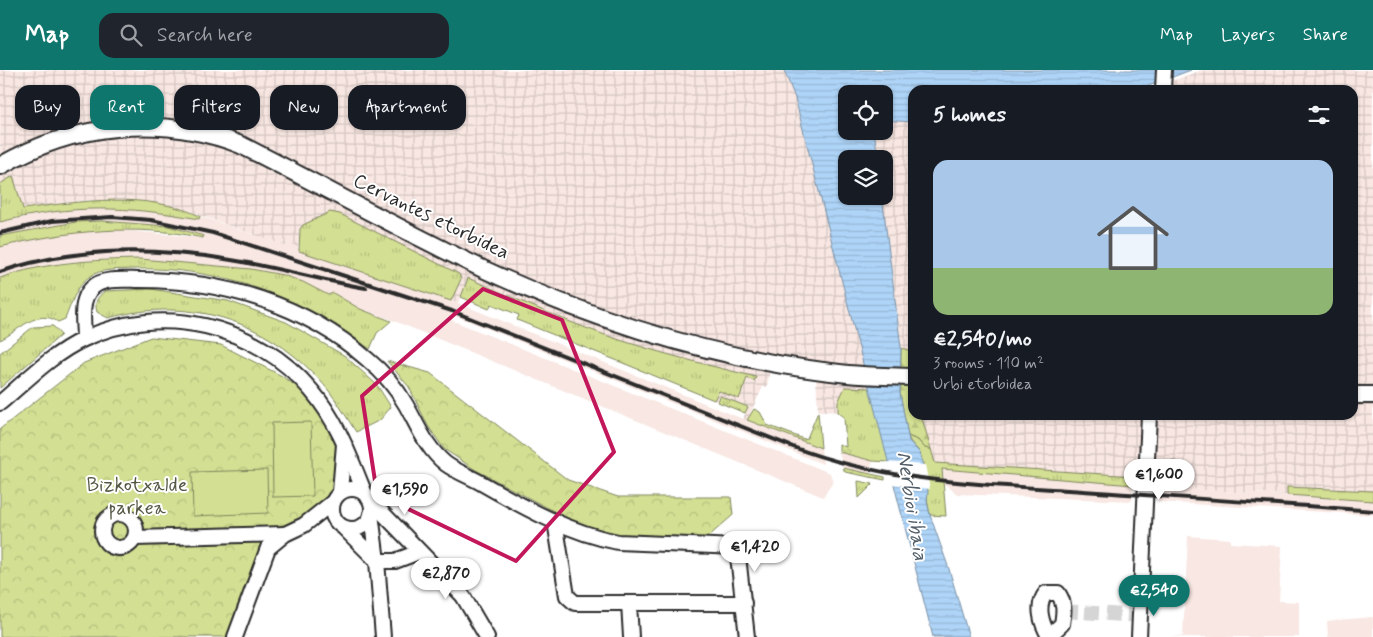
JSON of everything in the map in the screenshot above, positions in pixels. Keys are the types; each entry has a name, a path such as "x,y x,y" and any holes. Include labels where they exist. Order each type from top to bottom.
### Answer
{"street":[{"path":"1163,85 1164,70"},
{"name":"Cervantes etorbidea","path":"0,166 37,146 103,128 163,127 204,133 241,145 484,269 588,312 656,335 767,362 850,374 908,376"},
{"path":"84,338 86,298 94,286 107,281 188,282 235,291 283,307 349,345 380,371 398,392 429,446 447,464 528,510 600,539 618,542 738,547 747,637"},
{"path":"0,403 57,354 84,338 106,330 150,322 191,322 234,334 270,353 299,376 327,410 344,440 369,503 377,562 383,637"},
{"path":"1358,395 1373,395"},
{"path":"1139,637 1149,420"},
{"path":"344,440 332,514 341,526 377,562 395,561 419,552"},
{"path":"1146,470 1173,470"},
{"path":"235,637 268,548 285,534 304,525 336,497 353,489 463,596 487,637"},
{"path":"304,525 358,528 369,520 369,503"},
{"path":"555,521 567,596 575,603 744,603"},
{"path":"135,538 285,534"},
{"path":"629,603 631,637"}],"highlighted area":[{"path":"483,289 562,320 614,452 516,561 377,494 362,396"}],"shaded area":[{"path":"0,70 784,70 795,98 870,388 845,387 838,402 838,412 818,411 816,377 770,370 767,387 763,387 747,420 743,419 748,407 721,396 718,402 714,400 719,390 747,378 756,377 685,360 622,341 565,320 468,278 458,303 451,301 461,279 300,229 298,247 287,242 286,246 191,212 160,205 89,200 23,209 13,176 0,184"},
{"path":"1202,70 1373,70 1373,491 1288,487 1287,495 1171,488 1133,485 1134,477 935,463 922,420 1358,420 1358,85 1161,85"},
{"path":"893,121 908,122 908,350 901,348 883,205 893,205 893,150 877,150 875,140 893,140"},
{"path":"87,207 148,210 199,219 200,216 286,246 287,242 298,247 299,251 458,303 743,419 821,448 823,464 454,315 451,320 830,473 833,482 823,497 392,320 360,309 333,293 328,295 303,282 283,275 251,269 140,259 64,263 0,278 0,247 47,236 86,231 121,230 203,238 204,236 168,226 101,221 76,222 0,236 0,222 58,210"},
{"path":"839,452 873,461 869,474 843,468"},
{"path":"941,469 1133,485 1132,501 957,494 946,485 942,485"},
{"path":"1159,487 1373,501 1373,515 1158,502"},
{"path":"1188,536 1230,539 1230,543 1282,546 1279,601 1299,602 1299,637 1169,637 1183,636"},
{"path":"1373,617 1373,637 1328,637 1327,621"}],"green space":[{"path":"13,176 23,209 67,203 113,200 157,203 179,208 200,216 199,219 148,211 100,209 51,212 0,222 0,184"},
{"path":"330,212 340,214 459,274 461,279 451,301 299,251 300,229 303,225"},
{"path":"101,221 168,226 204,236 203,238 152,231 101,231 75,233 0,247 0,236 76,222"},
{"path":"140,259 251,269 283,275 303,282 328,295 333,293 360,309 391,321 377,333 370,349 316,315 288,300 259,289 197,273 166,269 133,269 105,271 94,274 81,285 74,296 65,319 58,322 43,317 35,319 0,340 0,278 52,265 87,261"},
{"path":"468,278 603,334 673,356 756,377 754,381 747,378 739,399 719,391 714,400 517,320 519,315 491,304 489,309 461,297"},
{"path":"151,289 228,301 286,322 345,356 377,385 391,407 380,420 356,432 329,391 307,367 283,347 257,332 229,320 201,313 171,310 140,312 108,318 97,312 97,300 105,291"},
{"path":"53,326 61,335 0,388 0,353 33,327"},
{"name":"Bizkotxalde parkea","path":"151,337 221,345 282,376 310,396 337,435 341,470 330,496 302,518 269,534 230,637 0,637 0,429 84,363"},
{"path":"901,348 908,350 908,420 922,420 931,449 925,448 918,440 908,436 900,393"},
{"path":"387,361 430,373 568,480 618,497 731,497 733,515 708,537 666,539 616,534 574,522 474,469 444,449 428,426 409,387"},
{"path":"845,387 870,388 889,462 873,461 839,452 839,444 846,447 844,417 838,412 838,402"},
{"path":"720,396 748,407 745,413 718,402"},
{"path":"754,409 760,412 767,425 804,439 807,438 818,412 821,448 747,420"},
{"path":"311,422 313,496 273,497 272,423"},
{"path":"908,436 918,440 925,448 931,449 935,463 1134,476 1133,485 942,469 946,516 930,515 921,456"},
{"path":"843,468 885,477 885,480 845,472"},
{"path":"267,470 268,513 193,516 192,472"},
{"path":"1159,474 1171,474 1171,488 1159,487"},
{"path":"858,481 873,484 859,498"},
{"path":"1287,487 1373,491 1373,501 1287,495"}],"water":[{"name":"Nerbioi ibaia","path":"784,70 1191,70 1151,85 908,85 908,122 893,121 893,85 838,85 838,140 875,140 877,150 838,150 838,205 883,205 901,348 900,393 909,441 920,453 928,491 927,501 930,515 949,569 969,637 933,637 795,98"}],"pier":[{"path":"886,462 925,465 930,489 892,484"}],"tunnel":[{"path":"1064,611 1140,616"}],"railway":[{"path":"0,233 52,221 112,217 151,220 213,233 452,311 793,447 860,467 894,474 998,486 1373,511"},
{"path":"0,272 55,258 83,254 140,251 168,252 243,262 366,288"}]}
